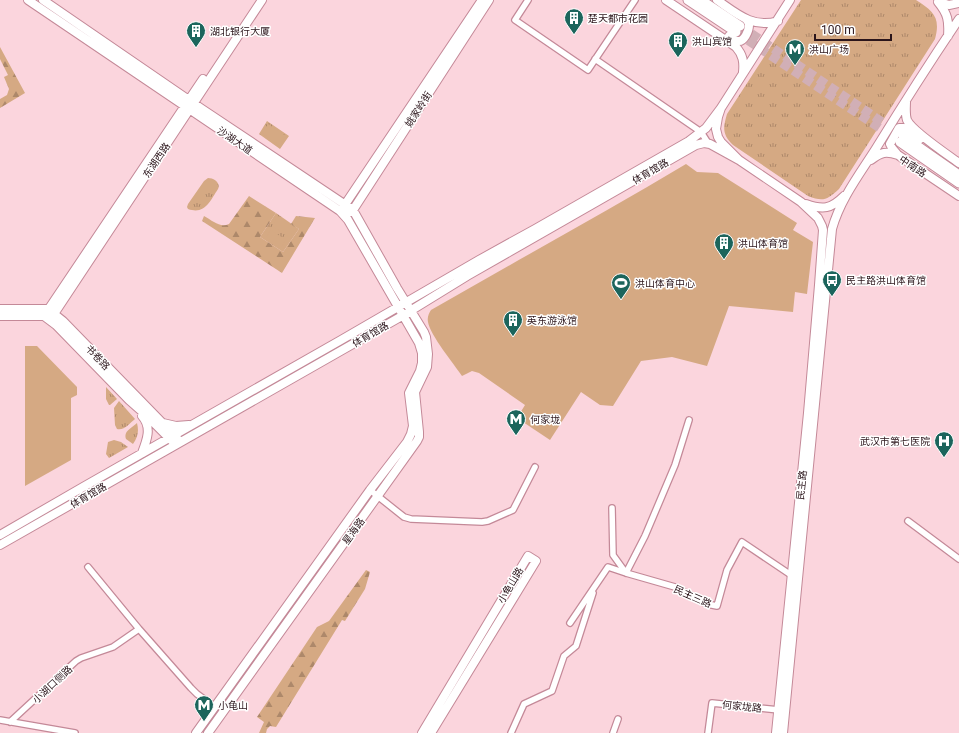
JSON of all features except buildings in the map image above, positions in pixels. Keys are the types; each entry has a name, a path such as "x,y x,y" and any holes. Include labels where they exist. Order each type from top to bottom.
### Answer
{"main road":[{"name":"沙湖大道","path":"28,0 189,104"},
{"name":"沙湖大道","path":"42,0 343,210 402,316"},
{"name":"东湖西路","path":"49,314 189,104 256,0"},
{"name":"东湖西路","path":"189,104 262,0"},
{"name":"姚家岭街","path":"343,210 482,0"},
{"name":"姚家岭街","path":"343,210 353,210 489,0"},
{"path":"666,0 736,47 744,60 742,75"},
{"path":"688,0 741,26 778,21"},
{"path":"701,0 741,26"},
{"path":"717,0 741,26"},
{"path":"740,160 724,146 718,137 716,129 721,108 790,0"},
{"path":"936,1 949,5 959,3"},
{"path":"936,1 948,17 948,37"},
{"path":"827,237 849,191 959,19"},
{"path":"713,32 723,32 735,40 741,41 747,33 749,27 748,22 741,26"},
{"path":"906,100 908,122 937,147 959,163"},
{"name":"体育馆路","path":"0,535 689,141 701,132 721,108"},
{"path":"898,155 890,144 900,127 904,128 930,146 937,147"},
{"name":"中南路","path":"959,175 902,139 959,183"},
{"path":"708,143 740,160 801,202 813,212 820,222 827,237"},
{"name":"体育馆路","path":"0,545 411,311 480,269 696,145 708,143"},
{"name":"中南路","path":"866,164 881,153 888,152 898,155 959,196"},
{"path":"801,202 817,208 824,208 833,205 849,191"},
{"path":"353,210 411,311"},
{"name":"民主路","path":"783,733 809,405 827,237"},
{"path":"0,309 49,314"},
{"name":"星海路","path":"208,733 419,437 415,392 427,367 428,354 424,332 411,311"},
{"path":"0,316 49,314"},
{"name":"书卷路","path":"49,314 56,325 129,400 178,443"},
{"name":"书卷路","path":"49,314 163,423 171,436"},
{"name":"星海路","path":"196,733 370,490 407,442 413,426 409,392 420,371 422,353 418,343 402,316"},
{"path":"138,408 140,414 146,420 148,428 147,439 142,453"},
{"path":"163,423 176,426 192,425"},
{"name":"小龟山路","path":"422,733 528,556 536,561 431,733"},
{"name":"民主路","path":"776,733 795,577"}],"street":[{"path":"528,0 515,20 588,70 635,0"},
{"path":"595,59 701,132 708,143"},
{"path":"612,508 613,554 626,573 645,536 675,465 689,420"},
{"path":"370,490 404,517 411,519 488,522 513,510 536,467"},
{"path":"908,521 959,559"},
{"name":"民主三路","path":"595,586 608,567 675,586 707,604 717,606 727,570 742,542 795,577"},
{"path":"88,567 138,629 191,688 215,707"},
{"path":"570,623 595,586"},
{"path":"511,733 524,704 552,692 564,656 576,646 595,586"},
{"name":"小湖口侧路","path":"10,722 76,661 113,647 138,629"},
{"name":"何家垅路","path":"708,733 712,703 779,710"},
{"path":"613,733 618,718"},
{"path":"0,720 75,733"}],"green space":[{"name":"洪山广场","path":"801,0 916,0 931,11 937,25 935,39 839,189 825,199 817,199 808,196 733,145 724,131 727,114"},
{"path":"0,47 25,93 0,108 0,99 7,95 9,89 4,77 8,75 0,59"},
{"path":"267,121 289,136 280,149 259,134"},
{"path":"268,124 286,136 279,145 262,133"},
{"name":"洪山体育中心","path":"686,164 697,172 718,173 797,223 793,230 813,242 807,294 795,292 793,312 729,306 707,366 672,357 641,361 613,406 600,405 581,392 550,440 517,418 525,405 479,373 472,371 462,376 430,328 428,318 431,310"},
{"path":"208,178 215,180 218,183 218,189 203,208 199,210 188,209 188,204 204,181"},
{"path":"249,196 276,213 260,237 283,252 299,229 291,224 296,216 315,218 282,273 202,221 204,216 220,225 229,224"},
{"path":"276,213 299,229 283,252 260,237"},
{"path":"278,216 296,228 289,237 272,226"},
{"path":"271,230 286,240 281,247 266,237"},
{"path":"25,346 37,346 77,387 77,395 71,398 71,460 25,486"},
{"path":"106,387 117,399 110,405 106,399"},
{"path":"119,401 135,419 122,429 117,429 115,425 114,408"},
{"path":"137,423 138,434 133,444 126,439 125,436 128,430"},
{"path":"114,440 121,442 128,447 109,458 106,454 108,442"},
{"path":"366,570 370,572 365,589 345,621 342,620 276,727 270,726 266,733 259,733 264,722 257,717 317,627 329,621"}],"tunnel":[{"path":"740,26 903,136"},
{"path":"737,33 893,137"}],"place":[{"name":"楚天都市花园","path":"574,35"},
{"name":"湖北银行大厦","path":"196,48"},
{"name":"洪山宾馆","path":"678,58"},
{"name":"洪山广场","path":"795,66"},
{"name":"洪山体育馆","path":"724,260"},
{"name":"民主路洪山体育馆","path":"832,297"},
{"name":"洪山体育中心","path":"621,300"},
{"name":"英东游泳馆","path":"513,337"},
{"name":"何家垅","path":"516,436"},
{"name":"武汉市第七医院","path":"944,458"},
{"name":"小龟山","path":"204,722"}]}
